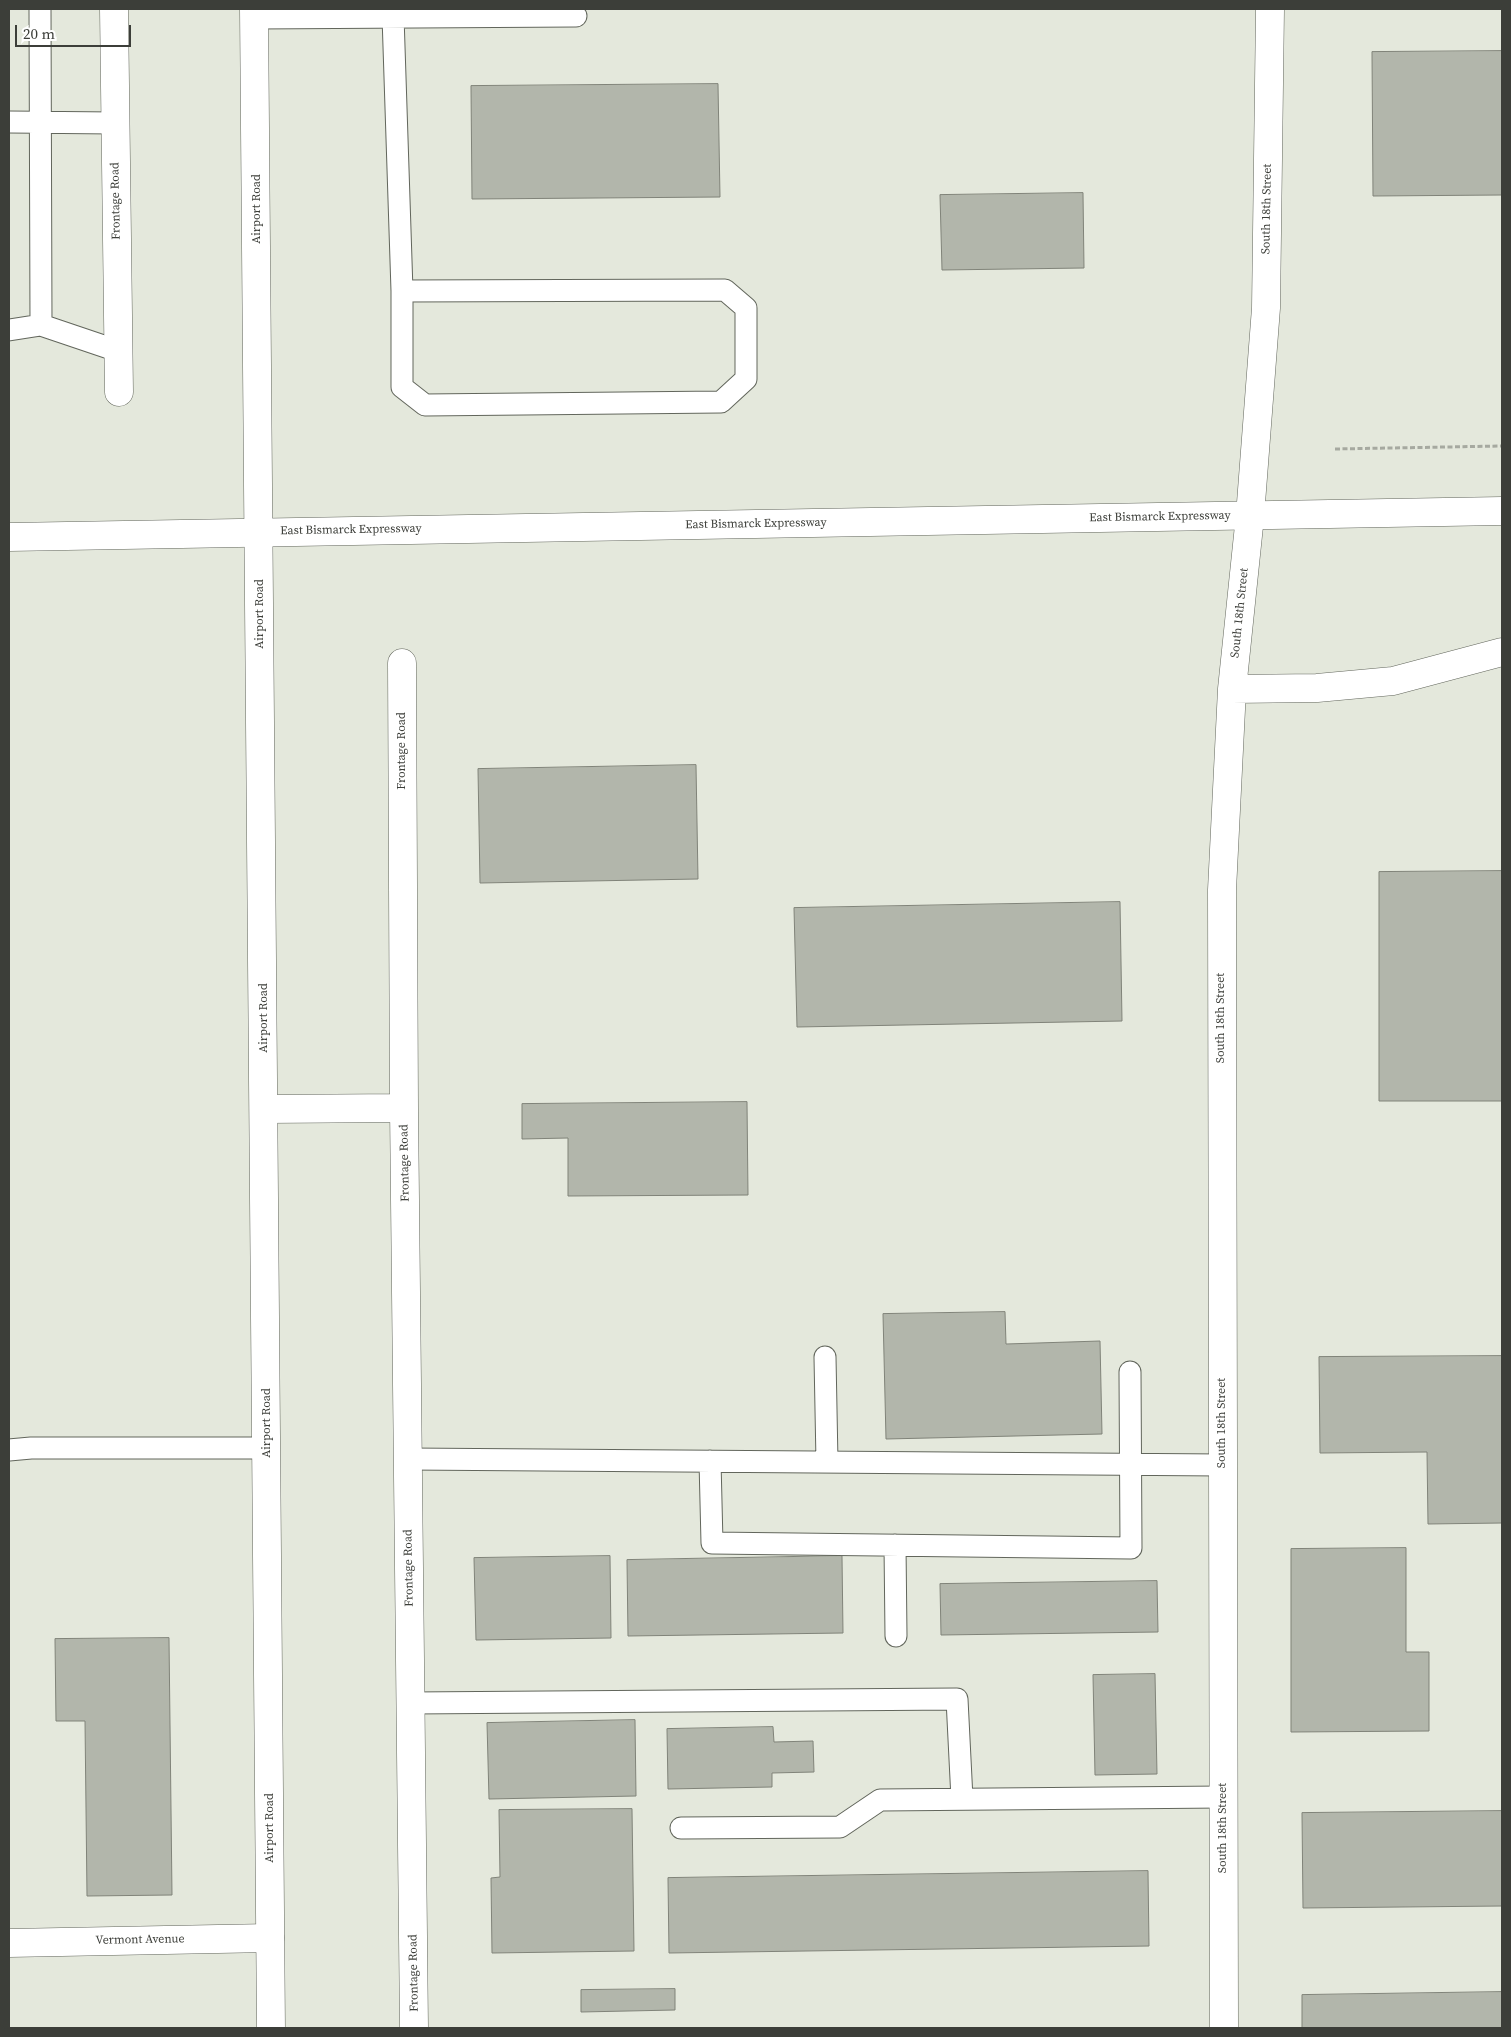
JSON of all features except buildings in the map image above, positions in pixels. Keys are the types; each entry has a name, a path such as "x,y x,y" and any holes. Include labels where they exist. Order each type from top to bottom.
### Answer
{"street":[{"name":"Frontage Road","path":"114,9 119,392"},
{"name":"South 18th Street","path":"1224,2028 1221,907 1232,689 1250,516 1266,308 1270,9"},
{"name":"Airport Road","path":"254,13 260,532 271,2028"},
{"name":"East Bismarck Expressway","path":"9,536 1502,512"},
{"path":"1232,689 1317,688 1392,681 1502,652"},
{"name":"Frontage Road","path":"402,663 404,1108 414,2028"},
{"name":"Frontage Road","path":"264,1109 404,1108"},
{"name":"Vermont Avenue","path":"9,1943 270,1938"}],"lane":[{"path":"40,9 41,325"},
{"path":"254,13 393,16 576,16"},
{"path":"393,16 402,290 402,387 425,405 721,402 746,379 746,308 725,290 402,290"},
{"path":"9,122 115,123"},
{"path":"9,330 41,325 118,351"},
{"path":"825,1357 827,1462"},
{"path":"710,1461 712,1543 1131,1548 1130,1372"},
{"path":"9,1450 31,1448 267,1448"},
{"path":"408,1459 1222,1465"},
{"path":"895,1545 896,1636"},
{"path":"411,1703 957,1699 962,1799"},
{"path":"681,1828 840,1827 880,1800 1223,1797"}],"path":[{"path":"1335,449 1502,446"}]}
